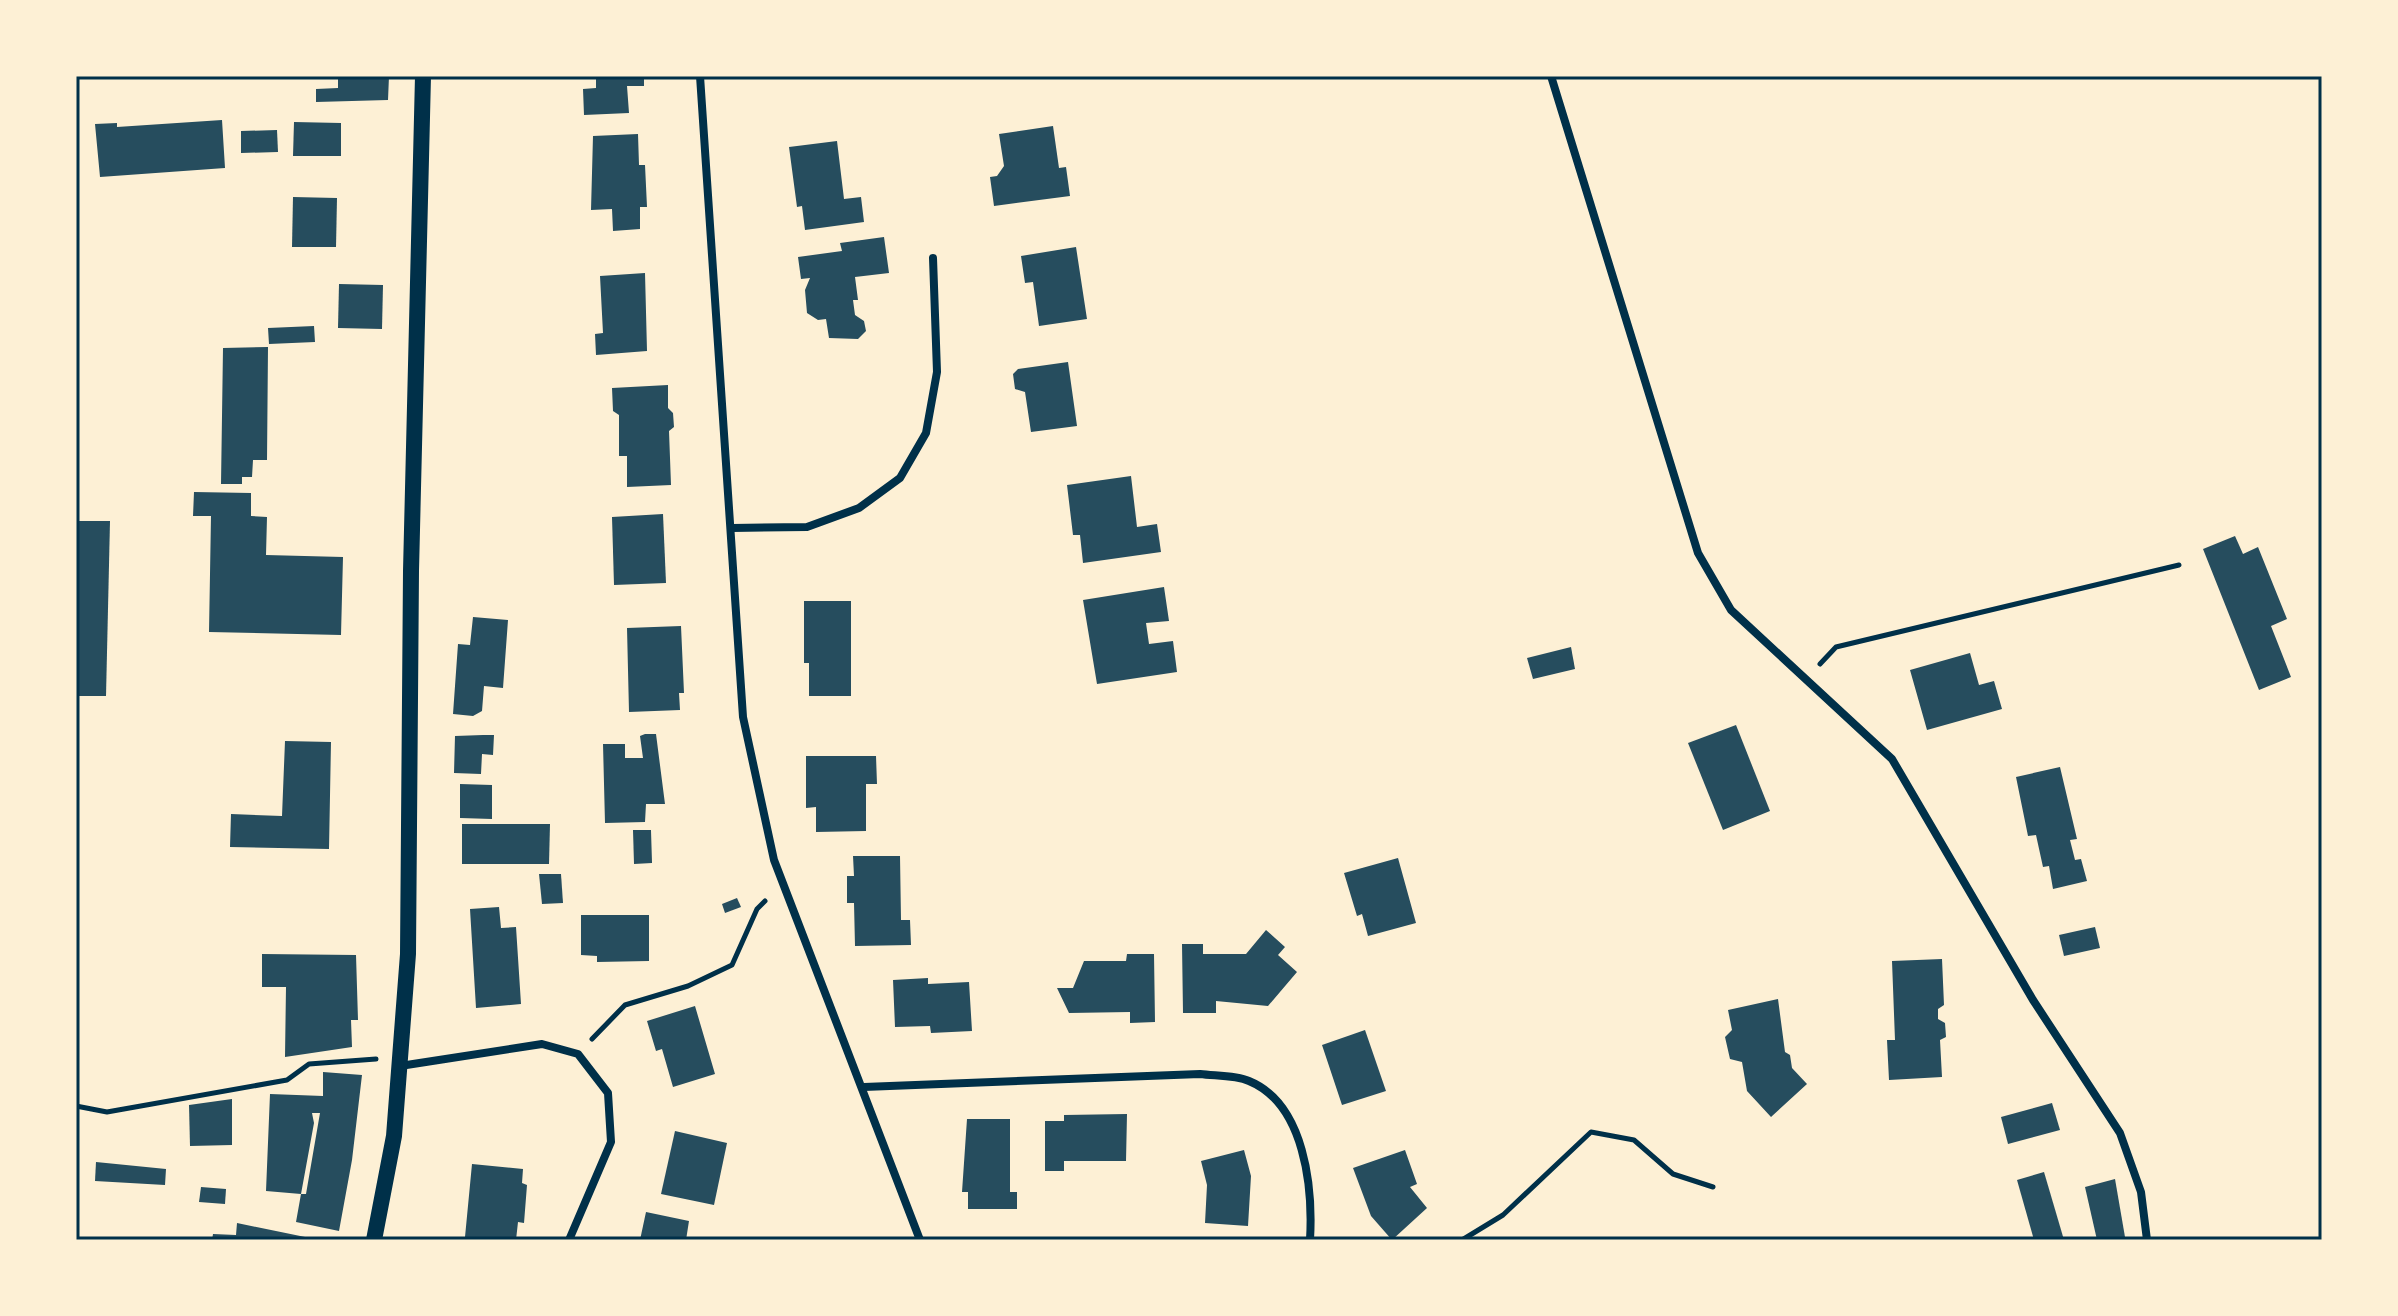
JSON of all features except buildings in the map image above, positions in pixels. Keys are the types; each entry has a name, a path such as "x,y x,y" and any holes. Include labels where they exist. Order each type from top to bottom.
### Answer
{"main road":[{"path":"374,1240 394,1136 408,938 411,571 423,76"}],"street":[{"path":"700,76 743,717 774,860 864,1087 920,1240"},
{"path":"1551,76 1698,553 1731,610 1892,759 2033,1000 2120,1133 2141,1192 2147,1240"},
{"path":"732,528 807,527 859,508 900,478 926,433 937,372 933,258"},
{"path":"401,1061 542,1044 578,1054 608,1093 611,1142 569,1240"},
{"path":"864,1087 1200,1074 1249,1081 1282,1104 1305,1161 1311,1217 1310,1240"}],"path":[{"path":"1806,679 1836,647 2179,565"},
{"path":"578,1054 625,1005 688,986 732,965 757,909 783,881"},
{"path":"76,1106 107,1112 287,1080 309,1064 401,1061"},
{"path":"1462,1240 1503,1215 1591,1132 1634,1140 1673,1174 1713,1187"}]}
